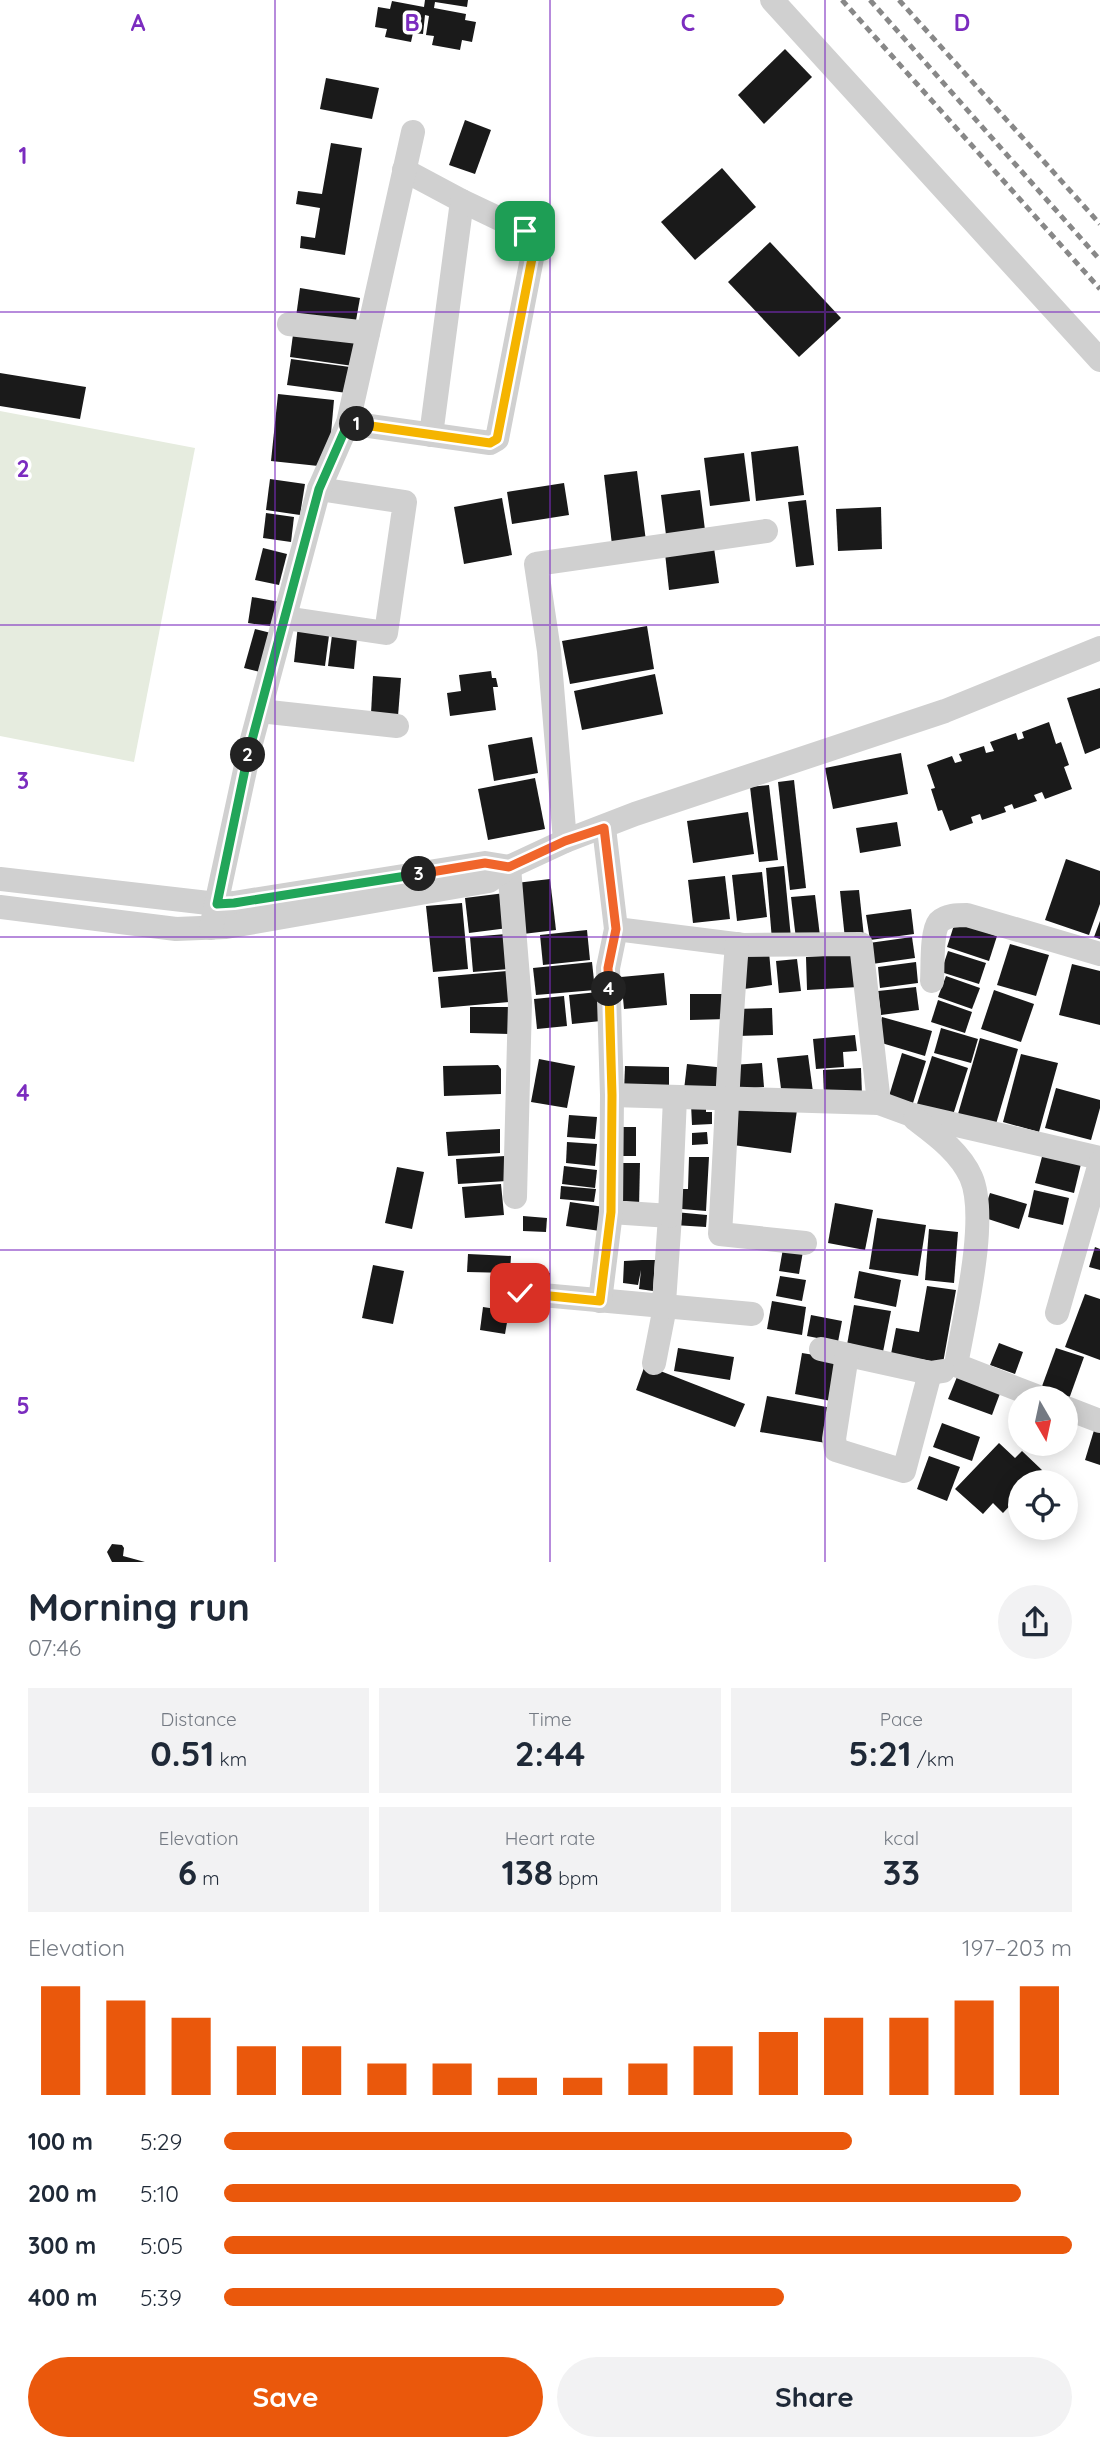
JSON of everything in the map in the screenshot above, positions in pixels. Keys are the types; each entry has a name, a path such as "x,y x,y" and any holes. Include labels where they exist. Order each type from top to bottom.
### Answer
{"street":[{"path":"772,0 1100,360"},
{"path":"211,928 260,711 319,489 348,423 413,132"},
{"path":"348,423 490,443 497,439 534,248 530,236 525,231 404,170"},
{"path":"431,435 462,201"},
{"path":"289,324 368,333"},
{"path":"285,618 386,633 405,502 319,489"},
{"path":"565,841 549,651 536,564 766,531"},
{"path":"0,907 176,929 211,928 251,924 489,881 509,867 565,841 635,814 945,711 1100,648"},
{"path":"260,711 397,726"},
{"path":"600,1301 611,1212 612,1095 608,968 616,929 604,828"},
{"path":"0,878 217,904 485,863 509,867"},
{"path":"509,867 520,1002 515,1197"},
{"path":"932,981 935,931 940,921 951,916 967,915 1100,954"},
{"path":"616,929 737,944 861,944 879,1103"},
{"path":"737,944 729,1040 729,1099 720,1234 805,1243"},
{"path":"612,1095 879,1103 909,1114 1100,1161 1057,1313"},
{"path":"654,1363 664,1307 675,1097"},
{"path":"909,1114 941,1138 958,1156 971,1176 977,1197 972,1274 956,1365"},
{"path":"611,1212 670,1216"},
{"path":"520,1293 752,1314"},
{"path":"821,1349 930,1373 945,1371 956,1365 1010,1386"},
{"path":"847,1355 834,1439 836,1450 904,1471 930,1373"},
{"path":"1078,1413 1100,1421"}],"shaded area":[{"path":"0,411 195,448 134,762 0,736"}],"building":[{"path":"425,0 468,0 467,7 435,2 434,8 466,14 465,20 476,22 472,42 462,40 460,50 432,45 434,36 426,35 429,16 425,15 423,34 413,33 411,42 385,37 387,29 375,27 378,7 390,9 392,1 424,7"},
{"path":"785,49 812,77 764,124 738,95"},
{"path":"326,78 379,88 372,119 320,109"},
{"path":"465,120 491,130 475,174 449,165"},
{"path":"331,143 362,148 345,255 300,248 301,236 315,238 320,208 296,204 298,191 322,194"},
{"path":"722,168 756,207 695,260 661,222"},
{"path":"770,242 841,318 799,357 728,282"},
{"path":"300,288 360,298 355,326 296,317"},
{"path":"294,327 357,336 353,366 290,357"},
{"path":"291,359 350,367 347,393 287,385"},
{"path":"0,373 86,387 80,419 0,406"},
{"path":"278,394 334,400 328,467 271,461"},
{"path":"798,446 804,495 756,501 751,452"},
{"path":"744,453 750,501 710,506 704,458"},
{"path":"637,471 646,541 612,545 604,475"},
{"path":"270,479 305,484 300,515 266,510"},
{"path":"564,483 569,515 512,524 507,492"},
{"path":"700,490 705,530 666,535 661,495"},
{"path":"502,498 512,555 464,564 454,507"},
{"path":"806,500 814,565 796,567 788,502"},
{"path":"881,507 882,549 838,551 836,509"},
{"path":"266,513 294,517 291,542 263,538"},
{"path":"263,548 287,554 279,585 255,580"},
{"path":"714,548 719,583 669,590 665,553"},
{"path":"252,597 280,602 276,627 248,623"},
{"path":"298,625 330,628 325,666 294,662"},
{"path":"647,626 654,669 570,684 562,641"},
{"path":"255,629 271,633 260,672 244,668"},
{"path":"332,635 357,638 354,669 328,666"},
{"path":"491,671 498,687 493,687 496,710 450,716 447,693 461,691 459,675"},
{"path":"655,674 663,714 582,730 574,691"},
{"path":"373,676 401,678 398,716 371,714"},
{"path":"1100,688 1100,748 1085,754 1067,698"},
{"path":"1049,722 1056,744 1061,742 1069,765 1064,767 1072,789 1045,799 1042,792 1034,795 1037,801 1014,809 1012,804 1004,807 1006,812 982,820 980,814 971,817 973,823 950,831 942,810 938,811 931,789 935,788 927,765 952,756 955,763 962,761 959,754 984,746 986,753 994,751 990,742 1016,733 1018,740 1024,738 1022,732"},
{"path":"532,737 538,773 494,781 488,745"},
{"path":"901,753 908,794 833,809 825,768"},
{"path":"535,778 545,829 488,840 478,789"},
{"path":"794,780 806,888 790,890 778,782"},
{"path":"769,785 778,860 759,862 750,787"},
{"path":"748,812 754,854 693,863 687,821"},
{"path":"897,822 901,846 860,853 856,828"},
{"path":"1066,859 1100,871 1100,904 1089,935 1045,920"},
{"path":"784,866 791,938 772,940 766,868"},
{"path":"762,872 767,917 737,921 732,875"},
{"path":"725,876 730,919 693,923 688,880"},
{"path":"550,879 556,930 523,934 516,883"},
{"path":"859,890 864,937 845,939 840,891"},
{"path":"505,893 508,928 469,933 465,898"},
{"path":"815,895 820,936 796,939 791,897"},
{"path":"462,903 468,969 433,972 426,906"},
{"path":"911,909 914,934 870,940 866,915"},
{"path":"1100,921 1100,939 1094,937"},
{"path":"955,922 997,936 989,961 947,947"},
{"path":"587,930 590,960 543,965 540,935"},
{"path":"506,934 509,969 473,972 470,937"},
{"path":"912,937 915,958 872,964 869,943"},
{"path":"1010,944 1049,955 1036,996 997,985"},
{"path":"948,951 986,963 979,984 941,972"},
{"path":"769,952 772,985 744,989 741,955"},
{"path":"856,954 858,987 807,990 806,957"},
{"path":"797,959 801,991 779,993 776,961"},
{"path":"592,962 595,990 536,995 533,968"},
{"path":"916,962 918,983 880,988 878,967"},
{"path":"1072,964 1100,971 1100,1025 1059,1015"},
{"path":"507,971 509,1002 441,1008 438,977"},
{"path":"664,973 667,1005 624,1009 621,977"},
{"path":"946,976 980,988 972,1009 938,997"},
{"path":"916,987 919,1010 881,1015 878,991"},
{"path":"994,990 1034,1004 1021,1042 981,1029"},
{"path":"598,992 601,1021 572,1024 569,995"},
{"path":"690,994 727,994 727,1019 690,1020"},
{"path":"564,996 567,1026 537,1029 534,999"},
{"path":"938,1000 972,1012 965,1033 931,1022"},
{"path":"470,1007 514,1007 513,1034 470,1033"},
{"path":"772,1008 773,1035 737,1036 735,1009"},
{"path":"882,1017 932,1031 925,1056 875,1041"},
{"path":"941,1028 978,1039 971,1063 934,1053"},
{"path":"855,1035 857,1051 843,1052 844,1067 816,1069 813,1039"},
{"path":"980,1038 1018,1049 996,1124 958,1114"},
{"path":"902,1053 926,1061 913,1103 889,1096"},
{"path":"1021,1054 1058,1063 1039,1132 1003,1122"},
{"path":"808,1055 813,1092 782,1096 777,1058"},
{"path":"932,1056 968,1068 953,1115 917,1104"},
{"path":"539,1059 575,1066 567,1108 531,1102"},
{"path":"762,1063 764,1087 734,1090 732,1065"},
{"path":"687,1064 726,1068 724,1093 684,1090"},
{"path":"498,1065 501,1069 501,1094 444,1096 443,1066"},
{"path":"625,1066 669,1067 669,1093 624,1092"},
{"path":"861,1068 862,1095 824,1096 823,1070"},
{"path":"1056,1088 1100,1100 1091,1140 1045,1128"},
{"path":"739,1102 797,1110 791,1153 733,1145"},
{"path":"691,1104 706,1104 706,1112 712,1112 712,1124 692,1125"},
{"path":"569,1115 597,1117 595,1139 567,1137"},
{"path":"614,1127 636,1127 636,1156 614,1156"},
{"path":"500,1129 500,1153 448,1156 446,1132"},
{"path":"707,1132 708,1144 692,1145 692,1133"},
{"path":"567,1142 597,1144 595,1166 566,1163"},
{"path":"1043,1153 1081,1164 1074,1193 1035,1183"},
{"path":"505,1156 507,1181 458,1184 456,1159"},
{"path":"689,1157 709,1157 706,1211 682,1209 682,1189 688,1189"},
{"path":"614,1163 640,1163 639,1207 614,1206"},
{"path":"564,1166 597,1170 595,1188 562,1184"},
{"path":"397,1167 424,1172 412,1229 385,1223"},
{"path":"501,1184 504,1215 465,1218 462,1187"},
{"path":"561,1186 596,1189 594,1202 560,1199"},
{"path":"1034,1190 1069,1198 1063,1225 1028,1217"},
{"path":"990,1193 1027,1204 1019,1229 982,1217"},
{"path":"570,1202 604,1207 600,1231 566,1226"},
{"path":"835,1203 873,1210 865,1250 828,1243"},
{"path":"675,1212 707,1215 706,1227 674,1225"},
{"path":"523,1216 547,1218 546,1232 523,1231"},
{"path":"877,1218 926,1225 918,1276 869,1269"},
{"path":"929,1229 958,1232 954,1283 925,1280"},
{"path":"784,1243 804,1246 799,1274 779,1271"},
{"path":"1095,1247 1100,1249 1100,1270 1089,1267"},
{"path":"468,1254 511,1256 510,1273 467,1272"},
{"path":"655,1260 653,1291 639,1289 641,1270 638,1285 623,1283 624,1261"},
{"path":"373,1265 404,1271 393,1324 362,1318"},
{"path":"523,1270 550,1273 549,1292 522,1289"},
{"path":"859,1271 901,1280 896,1307 854,1298"},
{"path":"780,1276 806,1280 802,1301 776,1296"},
{"path":"927,1286 956,1290 943,1363 891,1354 896,1328 919,1332"},
{"path":"1085,1294 1100,1299 1100,1360 1065,1347"},
{"path":"772,1301 806,1307 802,1335 767,1329"},
{"path":"854,1305 891,1311 883,1352 847,1345"},
{"path":"483,1307 509,1311 505,1334 480,1330"},
{"path":"811,1315 842,1321 838,1342 807,1336"},
{"path":"999,1343 1023,1352 1015,1374 990,1365"},
{"path":"678,1348 734,1357 730,1380 674,1371"},
{"path":"1056,1348 1084,1357 1074,1386 1042,1386"},
{"path":"802,1353 838,1359 831,1401 795,1394"},
{"path":"645,1365 745,1404 735,1427 636,1390"},
{"path":"959,1372 1002,1388 992,1415 948,1399"},
{"path":"767,1396 832,1408 826,1443 760,1432"},
{"path":"942,1423 980,1437 972,1461 933,1447"},
{"path":"1095,1427 1100,1429 1100,1465 1085,1460"},
{"path":"999,1443 1008,1451 1008,1456 1027,1456 1042,1470 1008,1470 1008,1508 1003,1513 993,1503 983,1514 955,1489"},
{"path":"929,1456 960,1467 947,1501 917,1489"},
{"path":"112,1544 122,1545 123,1556 145,1562 112,1562 107,1552"}],"railway":[{"path":"842,0 1100,289"},
{"path":"870,0 1100,260"},
{"path":"899,0 1100,224"}],"route":[{"path":"520,1293 600,1301 611,1212 612,1095 608,968 616,929 604,828 565,841 509,867 485,863 217,904 250,747 319,489 348,423 490,443 497,439 534,248 525,231"}]}
